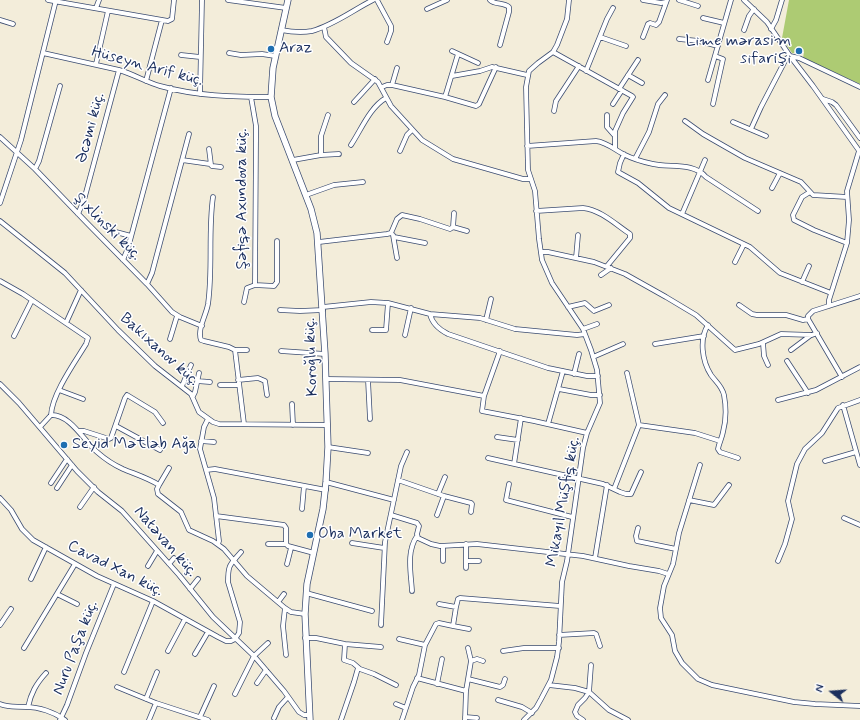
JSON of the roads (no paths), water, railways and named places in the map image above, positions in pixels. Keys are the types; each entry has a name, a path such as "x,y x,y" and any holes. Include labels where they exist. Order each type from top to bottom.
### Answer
{"street":[{"path":"48,0 162,20 172,19 174,0"},
{"path":"96,8 99,0"},
{"path":"200,94 202,0"},
{"path":"228,0 286,8"},
{"name":"Koroğlu küç.","path":"288,0 275,56 271,82 271,97 275,116 293,160 315,222 319,242 326,379 328,447 326,490 306,593 305,614 310,718"},
{"path":"281,30 303,32 324,27 373,0"},
{"path":"377,0 391,26 391,31 387,42"},
{"path":"427,9 447,0"},
{"path":"490,0 494,3 506,2 509,6 500,45"},
{"path":"452,76 496,67 528,74 538,62 553,52 557,45 567,19 569,0"},
{"path":"643,0 661,3 667,1"},
{"path":"679,0 698,6"},
{"path":"708,80 731,0"},
{"path":"744,0 771,29 860,152 848,186 847,197 849,220 847,243 831,293 829,306"},
{"path":"771,29 782,0"},
{"path":"0,203 17,154 56,1"},
{"path":"643,37 648,24 650,23 656,25 659,22 667,1"},
{"path":"586,71 613,8"},
{"path":"744,30 749,16 754,10"},
{"path":"96,64 108,11"},
{"path":"703,18 724,23"},
{"path":"0,20 12,24"},
{"path":"146,81 162,20"},
{"path":"324,27 326,37 352,63 375,79 382,87 386,98 412,130 427,144 453,159 531,180"},
{"path":"600,36 626,46"},
{"path":"678,39 699,41 718,46"},
{"path":"452,51 478,63"},
{"path":"553,52 633,97 623,113 614,135 615,149"},
{"name":"Hüseyn Arif küç.","path":"42,53 96,64 119,70 146,81 200,94 271,97"},
{"path":"229,53 241,55 262,54 275,56"},
{"path":"445,97 458,54"},
{"path":"181,55 200,57"},
{"path":"713,104 724,59 716,56"},
{"path":"790,56 799,58 860,87"},
{"path":"751,129 786,59 790,56"},
{"path":"612,104 638,60"},
{"path":"554,111 556,101 579,66"},
{"path":"382,87 387,84 478,106 496,67"},
{"path":"392,85 397,68"},
{"name":"Əcəmi küç.","path":"78,214 84,200 119,70"},
{"name":"Mikayıl Müşfiq küç.","path":"524,720 538,705 549,685 559,648 562,582 568,554 572,517 583,448 587,433 599,407 600,395 598,376 584,331 548,276 540,252 535,191 528,170 526,87 528,74"},
{"path":"628,75 642,83"},
{"path":"354,102 375,79"},
{"path":"35,169 39,161 60,86"},
{"path":"123,260 131,236 171,88"},
{"path":"635,159 649,132 658,104 665,94"},
{"name":"Şəfiqə Axundova küç.","path":"251,97 256,126 256,285 276,285 277,241"},
{"path":"352,145 368,116 378,104 386,98"},
{"path":"823,99 836,105 860,138"},
{"path":"607,115 607,127 614,135"},
{"path":"321,155 321,136 328,116"},
{"path":"685,121 703,134 745,158 800,182 810,192 817,195 847,197"},
{"path":"733,122 766,136"},
{"path":"400,151 407,135 412,130"},
{"path":"147,284 152,273 189,134"},
{"name":"Şıxlinski küç.","path":"0,137 35,169 147,284 172,312 177,316 202,326"},
{"path":"527,146 596,141 603,142 635,159 654,165 678,166 701,171 706,177 758,211"},
{"path":"209,149 210,164"},
{"path":"293,160 321,155 338,154"},
{"path":"624,154 618,172 638,183 669,208 744,244 757,252 780,273 831,293"},
{"path":"182,160 210,164 212,166 221,166"},
{"path":"682,214 705,160"},
{"path":"772,188 780,173"},
{"path":"306,195 334,185 363,182"},
{"path":"810,192 802,197 793,215 794,220 814,230 847,243"},
{"path":"212,197 210,214 210,277 208,305 200,337 202,340 235,350 247,350"},
{"path":"536,211 583,208 590,209 630,234 630,238 609,267 601,275"},
{"path":"453,227 454,213"},
{"path":"397,258 393,235 397,219 402,215 450,229 453,227 467,231"},
{"name":"Bakıxanov küç.","path":"0,221 56,264 118,330 155,366 193,396 199,412 208,419"},
{"path":"112,231 131,236"},
{"path":"319,242 393,235 425,243"},
{"path":"576,258 578,235"},
{"path":"735,262 744,244"},
{"path":"540,252 548,252 576,258 609,267 625,274 666,296 696,315 735,350 762,343 784,334 812,335"},
{"path":"802,282 809,266"},
{"path":"0,281 87,336 88,340 59,390 51,415 40,426"},
{"path":"244,302 247,288 256,285"},
{"path":"66,322 81,290"},
{"path":"808,319 811,312 860,296"},
{"path":"486,320 491,299"},
{"path":"14,336 32,300"},
{"path":"280,310 300,311 372,302 388,303 430,314 472,317 515,329 577,335 597,324"},
{"path":"372,330 387,329 388,303"},
{"path":"568,307 584,303 594,311 609,305"},
{"path":"739,305 752,314 786,315 803,320 808,319"},
{"path":"405,335 411,308"},
{"path":"430,314 438,327 448,334 538,365 563,372 587,376 598,376"},
{"path":"170,339 177,316"},
{"path":"808,319 842,377"},
{"path":"708,325 704,336 702,351 708,369 722,388 724,396 725,423 719,451 738,458"},
{"path":"791,350 817,333"},
{"path":"655,344 704,336"},
{"path":"762,343 764,356 768,365"},
{"path":"593,357 623,344"},
{"path":"235,350 237,355 238,382 244,424"},
{"path":"281,351 325,354"},
{"path":"500,351 484,396 482,411 587,433"},
{"path":"574,374 578,354"},
{"path":"787,361 808,392"},
{"path":"182,386 191,365"},
{"path":"778,400 816,390 860,367"},
{"path":"548,424 563,372"},
{"path":"193,396 199,373"},
{"path":"614,490 639,425 626,373"},
{"path":"220,385 260,378 265,381 267,395"},
{"path":"326,379 400,380 484,396"},
{"path":"197,380 210,382"},
{"path":"368,380 370,419"},
{"name":"Natəvan küç.","path":"0,384 13,396 72,465 94,488 122,511 213,617 254,656 288,697 298,712 310,718"},
{"path":"559,389 591,395 600,395"},
{"path":"59,390 83,399"},
{"path":"79,431 84,431 109,439 112,438 127,395 156,412 162,424"},
{"path":"778,561 785,544 792,519 788,500 796,464 805,449 822,433 835,412 843,405 860,400"},
{"path":"292,404 293,425"},
{"path":"843,405 860,465"},
{"path":"51,415 58,416 66,420 79,431 92,448 107,460 118,467 149,479 159,485"},
{"path":"514,464 521,418"},
{"path":"218,544 219,541 214,498 200,449 205,423 208,419 215,423 327,425"},
{"path":"639,425 695,433 720,441"},
{"path":"116,426 160,450"},
{"path":"497,436 518,440"},
{"path":"201,441 214,442"},
{"path":"328,447 368,452"},
{"path":"381,625 384,548 403,459 407,452"},
{"path":"825,461 856,452"},
{"path":"488,458 607,484 614,490 626,494 631,494 641,472"},
{"path":"52,483 67,459"},
{"path":"57,488 72,465"},
{"path":"700,465 689,500 673,564 668,574 663,591 660,608 661,618 672,635 678,657 686,668 698,679 712,685 814,704 860,706"},
{"path":"169,468 157,489 158,494 181,512 189,530 218,544 228,552 247,576 284,608 291,612 305,614"},
{"path":"206,470 215,469 326,490"},
{"path":"438,494 445,477"},
{"path":"398,480 444,496 471,503 471,512"},
{"path":"326,482 394,500"},
{"path":"509,484 506,500 572,517"},
{"path":"596,558 607,484"},
{"path":"689,500 714,505 729,485"},
{"path":"302,510 304,486"},
{"path":"80,507 94,488"},
{"path":"437,515 444,496"},
{"name":"Cavad Xan küç.","path":"0,498 11,510 28,535 46,548 114,584 152,601 226,641 235,639"},
{"path":"391,515 417,523 419,526 418,536 410,556 412,592"},
{"path":"216,516 284,525 286,528 286,544"},
{"path":"844,518 860,525"},
{"path":"638,528 636,536 637,541 676,549"},
{"path":"418,536 431,544 443,546 477,544 568,554 596,558 633,567 653,569 668,574"},
{"path":"352,543 384,548"},
{"path":"268,544 286,544 291,548 314,552"},
{"path":"466,544 466,568"},
{"path":"443,546 443,561"},
{"path":"31,579 46,548"},
{"path":"287,564 291,548"},
{"path":"148,566 157,551"},
{"path":"235,639 240,622 228,582 229,566 241,552"},
{"path":"169,564 174,558"},
{"path":"466,561 479,561"},
{"path":"24,648 75,564"},
{"path":"190,589 198,579"},
{"name":"Nuru Paşa küç.","path":"62,719 86,653 114,584"},
{"path":"306,593 372,611"},
{"path":"57,594 77,604"},
{"path":"278,602 284,594"},
{"path":"454,626 457,600 460,598 560,606"},
{"path":"124,672 152,601"},
{"path":"440,604 456,607"},
{"path":"284,608 283,621 286,655"},
{"path":"0,625 12,609"},
{"path":"168,651 185,619"},
{"path":"402,720 417,678 425,645 436,624 454,626 469,630"},
{"path":"195,654 208,632"},
{"path":"559,635 594,633 600,646"},
{"path":"305,638 344,644 381,647"},
{"path":"399,639 425,645"},
{"path":"235,694 254,656 268,643"},
{"path":"344,644 344,660 396,685"},
{"path":"468,648 471,661 466,691 465,719 477,718"},
{"path":"503,651 524,648 559,648"},
{"path":"437,684 442,659"},
{"path":"471,661 483,661"},
{"path":"583,720 577,716 575,712 589,692 591,665"},
{"path":"341,720 358,668"},
{"path":"257,683 266,670"},
{"path":"146,699 157,672"},
{"path":"28,707 34,688 46,673"},
{"path":"417,678 466,691"},
{"path":"468,679 500,687 503,685 505,678"},
{"path":"549,685 575,688 589,692 609,710 628,720"},
{"path":"200,717 214,686"},
{"path":"117,687 194,718 200,717 208,720"},
{"path":"274,718 279,707 288,697"},
{"path":"498,700 522,707 532,713"},
{"path":"149,720 156,703"},
{"path":"0,704 7,707 28,707 52,712 62,719"},
{"path":"396,704 406,708"}],"place":[{"name":"Araz","path":"271,49"},
{"name":"Lime mərasim sifarişi","path":"799,51"},
{"name":"Seyid Mətləb Ağa","path":"64,445"},
{"name":"Oba Market","path":"310,535"}]}
